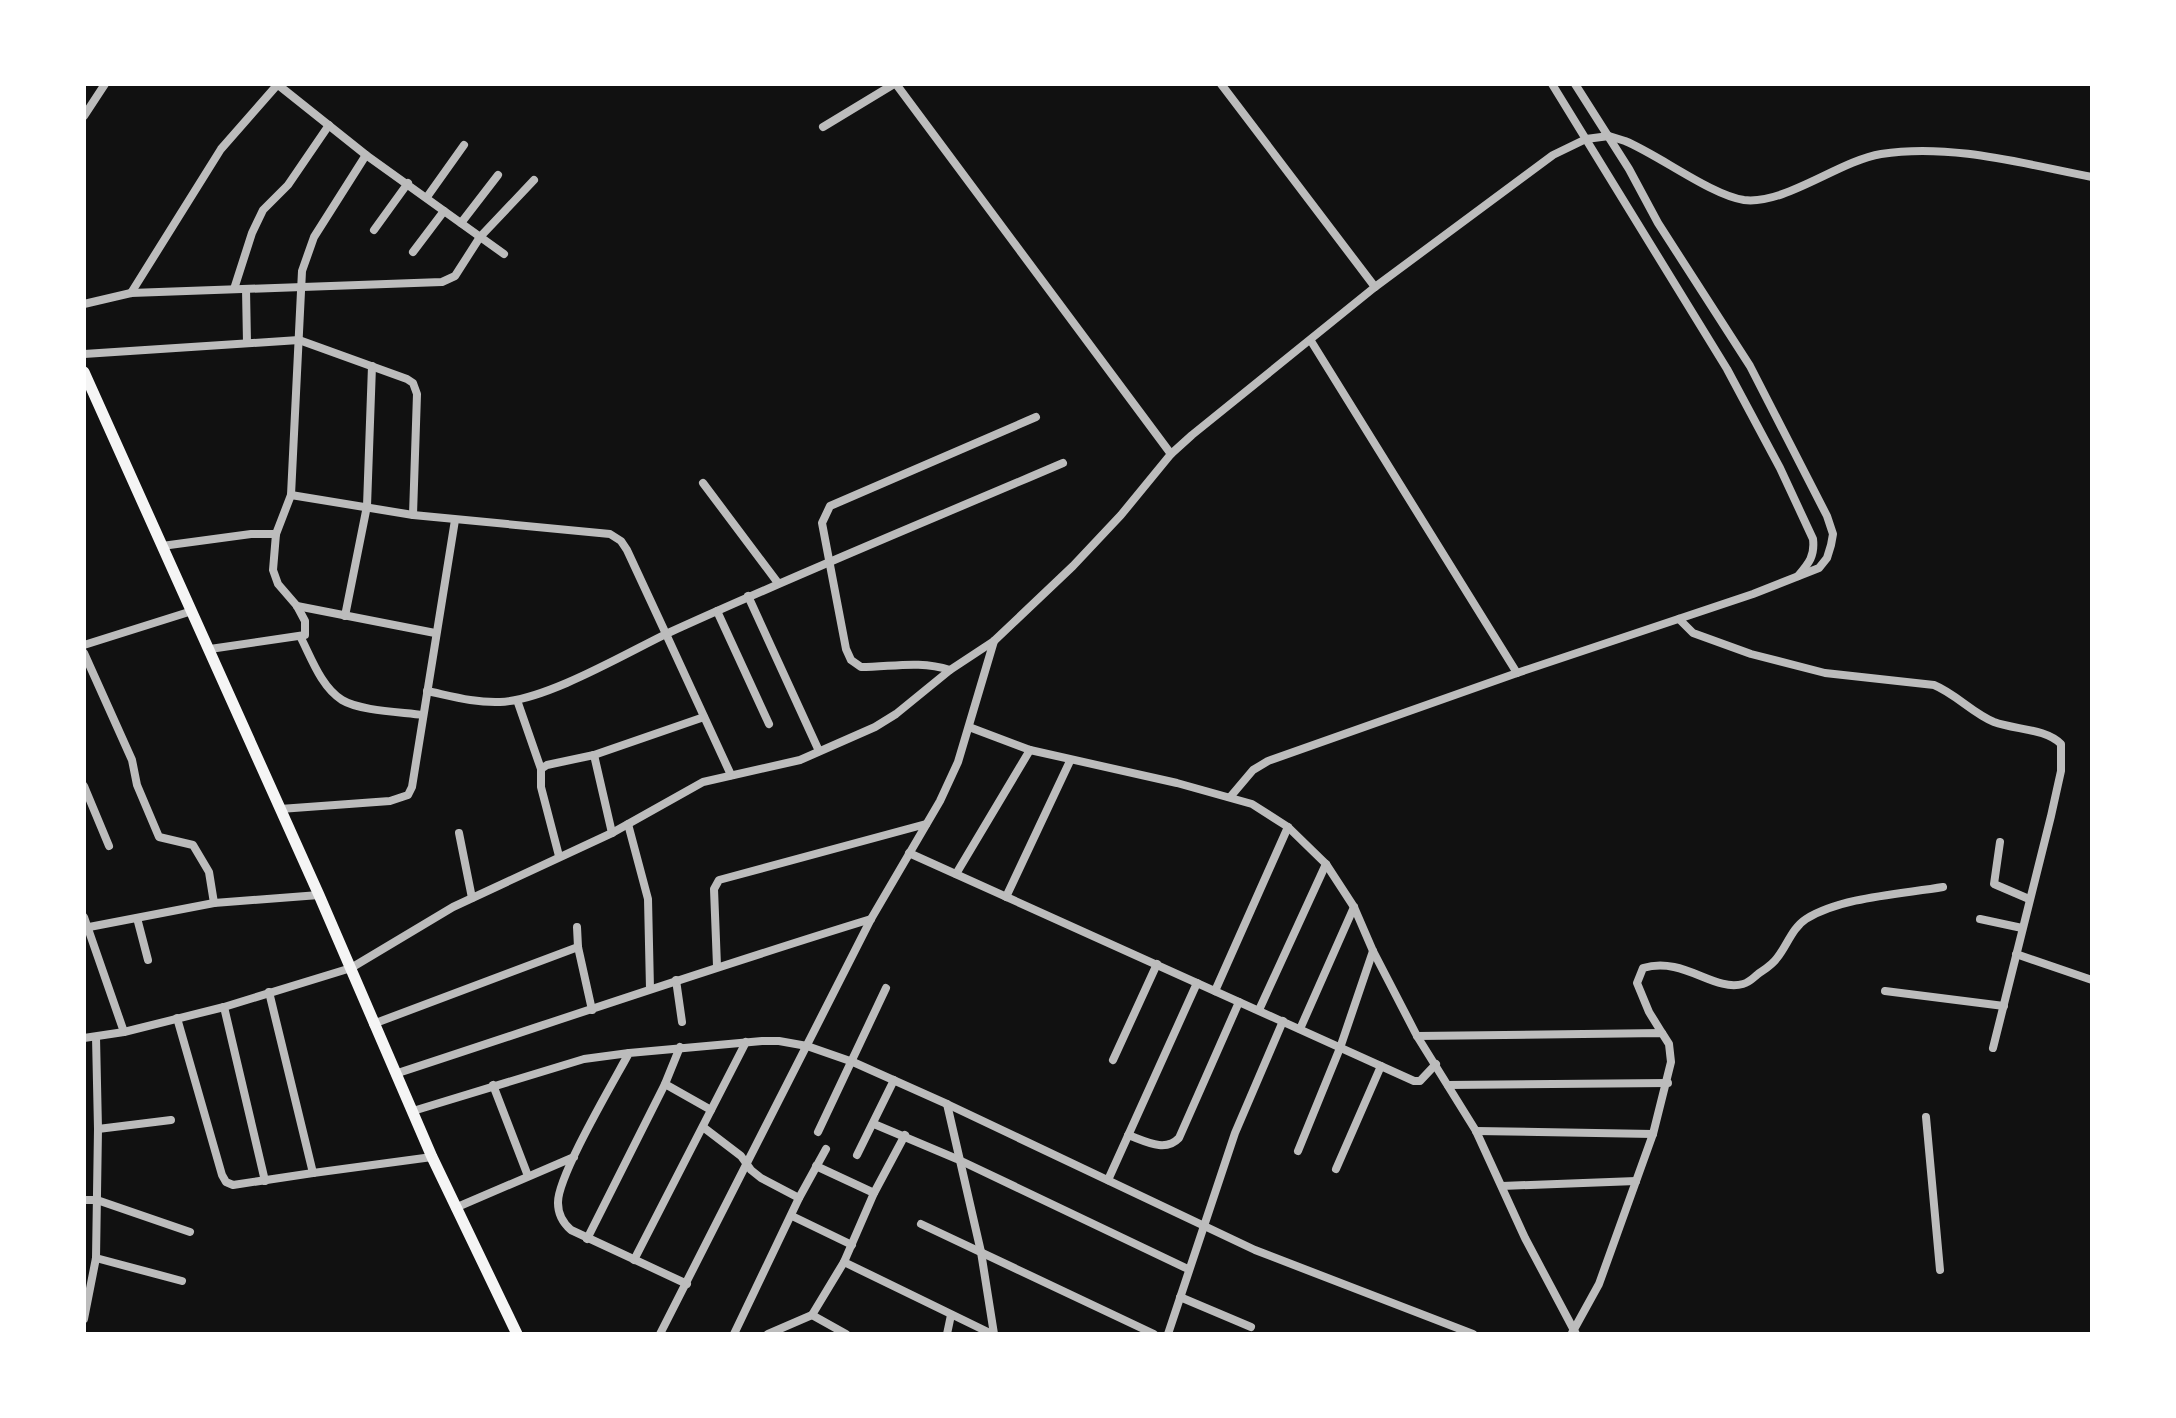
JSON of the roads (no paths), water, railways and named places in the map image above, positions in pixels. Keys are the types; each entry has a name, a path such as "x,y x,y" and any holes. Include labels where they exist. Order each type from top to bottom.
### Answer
{"main road":[{"path":"84,372 210,649 432,1157 517,1334"}],"street":[{"path":"84,116 105,84"},
{"path":"131,293 221,149 278,84 366,155 504,254"},
{"path":"823,127 895,84 1171,454"},
{"path":"1221,84 1375,287"},
{"path":"1552,84 1727,369 1786,479 1813,539 1814,551 1798,577"},
{"path":"1231,796 1253,770 1268,761 1798,577 1819,568 1827,558 1833,534 1827,516 1750,366 1658,223 1609,136 1575,84"},
{"path":"234,289 252,233 263,210 288,185 329,125"},
{"path":"84,1038 124,1032 224,1007 351,968 472,898 612,833 703,782 782,765 852,739 896,714 950,670 994,641 1095,542 1171,454 1216,414 1375,287 1553,155 1586,139 1609,136 1640,147 1725,194 1752,200 1783,193 1862,159 1903,152 1982,156 2092,177"},
{"path":"427,197 464,145"},
{"path":"210,649 305,635 307,628 297,606 278,584 273,570 276,534 291,495 302,271 314,237 366,155"},
{"path":"461,223 498,175"},
{"path":"84,304 131,293 442,282 455,276 480,237 534,180"},
{"path":"374,230 408,183"},
{"path":"413,252 444,211"},
{"path":"246,289 247,343"},
{"path":"84,354 299,340 407,379 413,383 417,394 413,515"},
{"path":"1311,341 1517,673"},
{"path":"345,616 367,506 372,366"},
{"path":"950,670 931,664 909,663 861,667 851,660 846,649 822,523 824,513 830,506 1036,417"},
{"path":"427,691 486,702 517,700 550,690 748,596 1063,463"},
{"path":"703,483 778,583"},
{"path":"291,495 413,515 610,534 621,541 627,550 731,775"},
{"path":"280,809 390,801 408,795 412,787 455,520"},
{"path":"162,546 251,534 276,534"},
{"path":"748,596 819,751"},
{"path":"297,606 435,633"},
{"path":"84,645 192,611"},
{"path":"717,611 769,724"},
{"path":"1679,619 1693,633 1751,654 1825,673 1934,685 1948,691 1990,721 2056,739 2061,744 2061,771 1993,1048"},
{"path":"300,636 325,683 342,700 423,715"},
{"path":"660,1334 871,919 958,762 994,641"},
{"path":"84,653 132,760 137,785 155,831 159,837 193,845 209,872 214,903"},
{"path":"517,700 541,769 541,787 559,856"},
{"path":"541,769 594,755 704,717"},
{"path":"969,727 1070,761 1231,796 1252,804 1288,827 1326,864 1354,907 1417,1036 1476,1131 1525,1238 1574,1333"},
{"path":"956,874 1030,750"},
{"path":"594,755 612,833"},
{"path":"1006,897 1070,761"},
{"path":"84,786 109,846"},
{"path":"628,824 648,899 650,989"},
{"path":"717,966 714,889 719,880 926,824"},
{"path":"1215,991 1288,827"},
{"path":"459,833 472,898"},
{"path":"2000,842 1994,884 2029,899"},
{"path":"909,853 1414,1081 1420,1081 1436,1064"},
{"path":"1259,1010 1326,864"},
{"path":"1574,1333 1599,1284 1668,1083 1671,1062 1669,1044 1649,1012 1637,983 1643,968 1656,964 1675,965 1722,982 1749,983 1773,963 1805,920 1847,904 1943,887"},
{"path":"86,928 214,903 319,895"},
{"path":"1300,1029 1354,907"},
{"path":"84,917 124,1032"},
{"path":"137,918 148,960"},
{"path":"395,1074 717,966 871,919"},
{"path":"1980,919 2022,928"},
{"path":"577,927 578,947 592,1010"},
{"path":"373,1024 578,947"},
{"path":"1298,1151 1340,1048 1373,951"},
{"path":"2016,954 2092,980"},
{"path":"1113,1060 1157,964"},
{"path":"676,980 682,1022"},
{"path":"1108,1180 1197,983"},
{"path":"818,1132 886,988"},
{"path":"1885,991 2004,1006"},
{"path":"269,992 313,1173"},
{"path":"1128,1135 1162,1147 1174,1144 1239,1002"},
{"path":"224,1007 265,1181"},
{"path":"177,1018 226,1182 233,1185 432,1157"},
{"path":"1168,1334 1235,1133 1283,1021"},
{"path":"1417,1036 1662,1033"},
{"path":"84,1319 86,1292 96,1258 96,1037"},
{"path":"413,1111 584,1059 746,1042 779,1041 807,1046 894,1080 1327,1279 1473,1334"},
{"path":"634,1260 746,1042"},
{"path":"587,1239 665,1084 680,1047"},
{"path":"629,1053 575,1157 559,1192 558,1206 564,1224 587,1239 687,1284"},
{"path":"1336,1169 1381,1066"},
{"path":"857,1155 894,1080"},
{"path":"1448,1085 1668,1083"},
{"path":"665,1084 711,1110"},
{"path":"493,1085 528,1176"},
{"path":"947,1104 957,1159 981,1252 993,1334"},
{"path":"1926,1117 1940,1270"},
{"path":"98,1129 171,1120"},
{"path":"874,1124 957,1159 1188,1269"},
{"path":"703,1127 741,1156 761,1178 799,1198"},
{"path":"1476,1131 1653,1134"},
{"path":"768,1334 812,1315 844,1262 874,1193 905,1135"},
{"path":"84,1148 97,1148"},
{"path":"734,1334 826,1149"},
{"path":"455,1208 575,1157"},
{"path":"816,1166 874,1193"},
{"path":"1502,1186 1636,1181"},
{"path":"84,1200 97,1200 190,1232"},
{"path":"792,1216 852,1245"},
{"path":"921,1224 1154,1334"},
{"path":"84,1247 95,1247"},
{"path":"96,1258 182,1281"},
{"path":"844,1262 993,1334"},
{"path":"1180,1297 1251,1327"},
{"path":"812,1315 846,1334"},
{"path":"947,1334 951,1315"}]}
